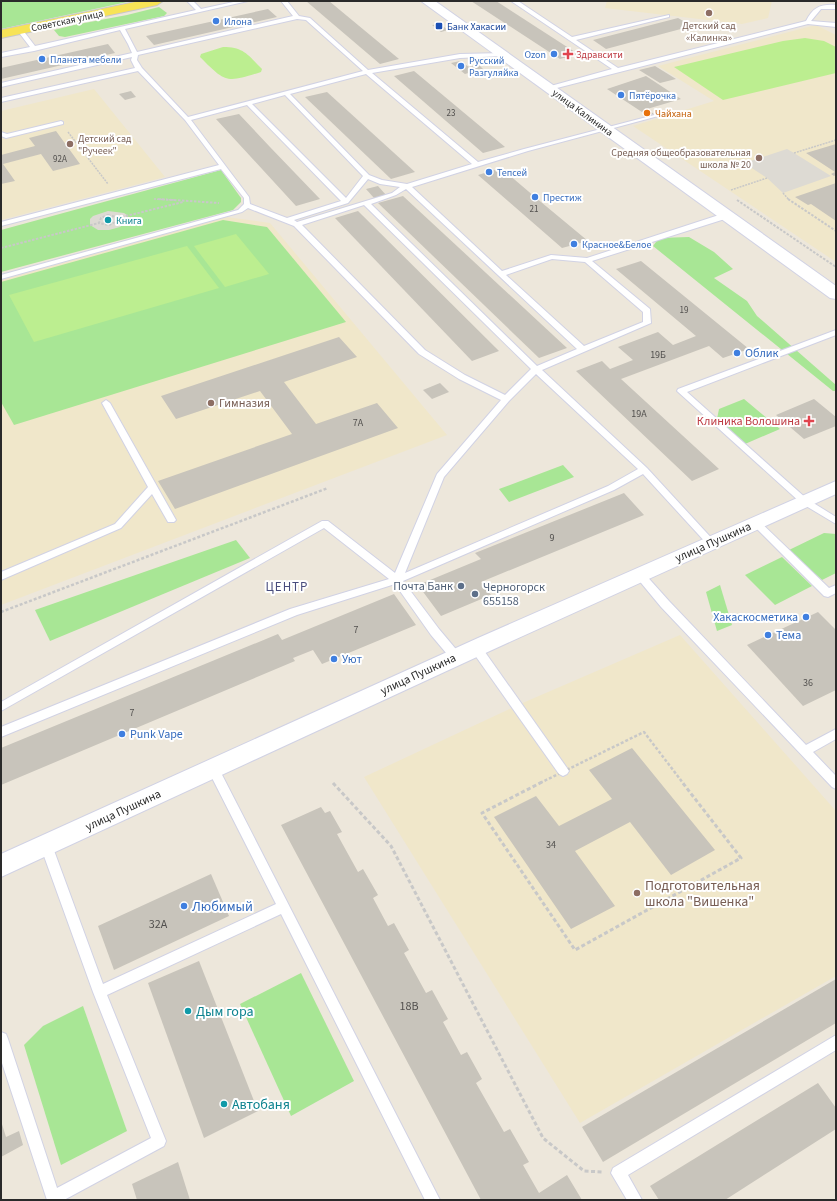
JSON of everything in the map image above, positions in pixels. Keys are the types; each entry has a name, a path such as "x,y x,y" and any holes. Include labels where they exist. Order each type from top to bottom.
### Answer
{"main road":[{"name":"Советская улица","path":"1,34 157,1"},
{"name":"улица Калинина","path":"427,1 836,294"}],"street":[{"name":"улица Пушкина","path":"1,866 456,657 836,486"}],"lane":[{"path":"190,1 200,11"},
{"path":"1,55 34,49 245,1"},
{"path":"284,1 297,17"},
{"path":"514,1 617,70"},
{"path":"808,22 813,12 823,5 836,6"},
{"path":"572,39 667,16"},
{"path":"1,85 297,17 308,19 367,72 477,165"},
{"path":"549,88 808,22 836,25"},
{"path":"1,277 240,211 247,205 247,198 187,119 139,69 134,60 136,54 135,49 122,28"},
{"path":"20,30 34,49"},
{"path":"187,119 367,72 460,56 502,54"},
{"path":"1,100 139,69"},
{"path":"287,94 367,176 380,182 407,186 582,350"},
{"path":"248,103 346,202"},
{"path":"297,224 394,194 407,186 605,128 624,125 660,114"},
{"path":"1,134 6,136 61,123"},
{"path":"1,224 223,166"},
{"path":"287,220 346,202 367,176"},
{"path":"366,203 536,369 644,470 711,543"},
{"path":"247,205 297,224 422,352 462,377 506,399"},
{"path":"501,274 550,257 587,260 726,216"},
{"path":"397,580 440,476 506,399 536,369 647,323 647,311 587,260"},
{"path":"836,332 681,391 804,501 836,521"},
{"path":"106,402 171,520"},
{"path":"1,732 294,612 397,580 611,488 644,470"},
{"path":"1,576 118,526 153,487"},
{"path":"755,522 781,549 828,593 836,589"},
{"path":"1,707 324,523 397,580 435,632 456,657"},
{"path":"640,575 665,604 836,784"},
{"path":"476,648 563,770"},
{"path":"805,751 836,734"},
{"path":"214,768 433,1200"},
{"path":"1,1039 53,1199 159,1141 99,992 46,845"},
{"path":"99,992 284,906"},
{"path":"635,1200 618,1173 836,1042"}],"path":[{"path":"61,123 115,194"},
{"path":"794,153 836,140"},
{"path":"731,190 767,178"},
{"path":"783,193 790,200 836,231"},
{"path":"149,199 247,205"},
{"path":"99,223 101,218 105,216 114,216 118,218 186,201"},
{"path":"1,248 99,223 103,225 112,225 118,221 118,218"},
{"path":"1,612 328,488"},
{"path":"644,732 741,858 575,950 482,813 563,770 644,732"},
{"path":"332,783 391,846 543,1138 584,1171 618,1173"}],"shaded area":[{"name":"Детский сад «Калинка»","path":"607,1 772,1 768,18 742,24 605,8"},
{"name":"Средняя общеобразовательная школа № 20","path":"816,25 836,35 836,262 633,126 714,101 658,66"},
{"name":"Детский сад \"Ручеек\"","path":"94,89 165,177 1,220 1,111"},
{"path":"787,149 831,176 783,193 767,178 744,163"},
{"path":"108,211 124,213 127,215 127,221 120,227 109,230 98,230 90,225 90,219 93,216"},
{"name":"Гимназия","path":"226,217 270,223 447,435 1,605 1,280"},
{"name":"Подготовительная школа \"Вишенка\"","path":"680,635 836,811 836,976 580,1123 364,777 518,705"}],"green space":[{"path":"1,1 132,1 1,29"},
{"path":"159,7 167,13 164,16 65,37 59,36 54,30 127,15"},
{"path":"805,38 824,41 836,47 836,73 723,100 674,67 783,41"},
{"path":"223,47 241,50 262,69 261,72 233,79 221,76 200,57 201,54"},
{"path":"221,170 241,198 241,202 233,210 1,272 1,230"},
{"path":"223,220 267,227 346,322 14,425 1,402 1,282"},
{"path":"236,234 269,274 225,287 194,246"},
{"path":"689,237 714,252 733,269 714,278 747,301 757,316 836,385 836,391 833,391 653,246 659,238"},
{"path":"187,246 219,288 34,342 9,295"},
{"path":"744,399 780,429 745,444 717,419 719,409"},
{"path":"563,465 574,477 509,502 499,489"},
{"path":"824,533 836,534 836,573 822,580 789,550"},
{"path":"236,540 250,558 50,641 35,610"},
{"path":"782,557 812,586 775,605 745,575"},
{"path":"720,585 732,625 717,631 706,592"},
{"path":"301,973 354,1081 291,1116 240,1004"},
{"path":"83,1006 127,1131 61,1165 24,1045 43,1026"}],"building":[{"path":"306,1 329,1 399,59 380,64"},
{"path":"471,1 496,1 578,54 560,59"},
{"path":"268,9 277,17 154,45 146,36"},
{"path":"678,18 692,26 606,49 593,40"},
{"path":"440,24 448,30 441,32 432,25"},
{"path":"108,44 115,53 1,79 1,68"},
{"name":"Русский Разгуляйка","path":"460,61 469,67 479,65 487,73 483,74 475,71 465,74 451,63"},
{"path":"655,66 676,79 660,83 639,70"},
{"path":"414,71 505,147 483,153 394,76"},
{"path":"646,76 681,99 647,109 654,114 648,116 607,89"},
{"path":"131,91 136,97 125,100 119,94"},
{"path":"327,92 415,172 391,179 305,97"},
{"path":"239,114 320,199 296,206 216,119"},
{"path":"56,131 80,164 53,171 41,154 3,164 15,181 1,184 1,155 35,146 29,138"},
{"path":"836,144 836,175 834,176 831,174 835,172 806,153"},
{"path":"501,168 588,241 562,248 478,175"},
{"path":"836,183 836,221 811,204 808,205 795,197"},
{"path":"378,186 386,195 374,198 366,189"},
{"path":"403,196 567,348 539,358 378,203"},
{"path":"358,211 499,351 472,361 335,218"},
{"path":"641,261 749,349 723,358 709,346 621,379 719,469 692,481 576,371 602,361 610,369 633,360 618,347 658,332 673,345 696,336 616,269"},
{"path":"339,337 357,357 284,382 316,424 377,403 398,428 175,509 158,481 292,434 260,391 176,419 161,396"},
{"path":"440,383 449,392 432,399 423,390"},
{"name":"Клиника Волошина","path":"814,399 836,417 836,426 804,439 776,415"},
{"path":"624,493 644,515 481,582 491,595 441,616 418,585 481,559 475,553"},
{"path":"394,594 416,625 322,664 313,650 293,658 295,661 1,785 1,748 278,634 282,640"},
{"path":"818,612 836,630 836,690 803,706 747,645"},
{"path":"632,748 715,850 671,875 630,822 575,851 615,906 571,929 494,817 536,796 559,826 612,799 589,770"},
{"path":"321,807 325,813 330,811 342,832 337,834 358,872 363,869 378,895 373,898 388,926 394,923 409,950 404,953 426,993 432,990 448,1019 443,1022 461,1055 467,1052 482,1079 476,1083 504,1132 510,1129 529,1162 523,1165 539,1193 567,1175 582,1200 481,1200 281,825"},
{"path":"211,874 229,916 114,970 98,926"},
{"name":"Дым гора","path":"199,961 258,1111 204,1138 148,983"},
{"path":"836,979 836,1023 603,1162 582,1127"},
{"path":"818,1083 836,1108 836,1129 725,1200 659,1200 650,1186"},
{"path":"1,1121 6,1137 19,1131 23,1145 1,1157"},
{"path":"178,1162 190,1200 137,1200 132,1184"}],"place":[{"name":"Детский сад «Калинка»","path":"709,13"},
{"name":"Илона","path":"216,21"},
{"name":"Банк Хакасии","path":"439,26"},
{"name":"Ozon","path":"554,54"},
{"name":"Здравсити","path":"568,54"},
{"name":"Планета мебели","path":"42,59"},
{"name":"Русский Разгуляйка","path":"461,66"},
{"name":"Пятёрочка","path":"621,95"},
{"name":"Чайхана","path":"647,113"},
{"name":"Детский сад \"Ручеек\"","path":"70,144"},
{"name":"Средняя общеобразовательная школа № 20","path":"759,158"},
{"name":"Тепсей","path":"489,172"},
{"name":"Престиж","path":"535,197"},
{"name":"Книга","path":"108,220"},
{"name":"Красное&Белое","path":"574,244"},
{"name":"Облик","path":"737,353"},
{"name":"Гимназия","path":"211,403"},
{"name":"Клиника Волошина","path":"809,421"},
{"name":"Почта Банк","path":"461,586"},
{"name":"Черногорск 655158","path":"475,594"},
{"name":"Хакаскосметика","path":"806,617"},
{"name":"Тема","path":"768,635"},
{"name":"Уют","path":"334,659"},
{"name":"Punk Vape","path":"122,734"},
{"name":"Подготовительная школа \"Вишенка\"","path":"637,893"},
{"name":"Любимый","path":"184,906"},
{"name":"Дым гора","path":"188,1011"},
{"name":"Автобаня","path":"224,1104"}],"district":[{"name":"ЦЕНТР","path":"287,586"}]}
